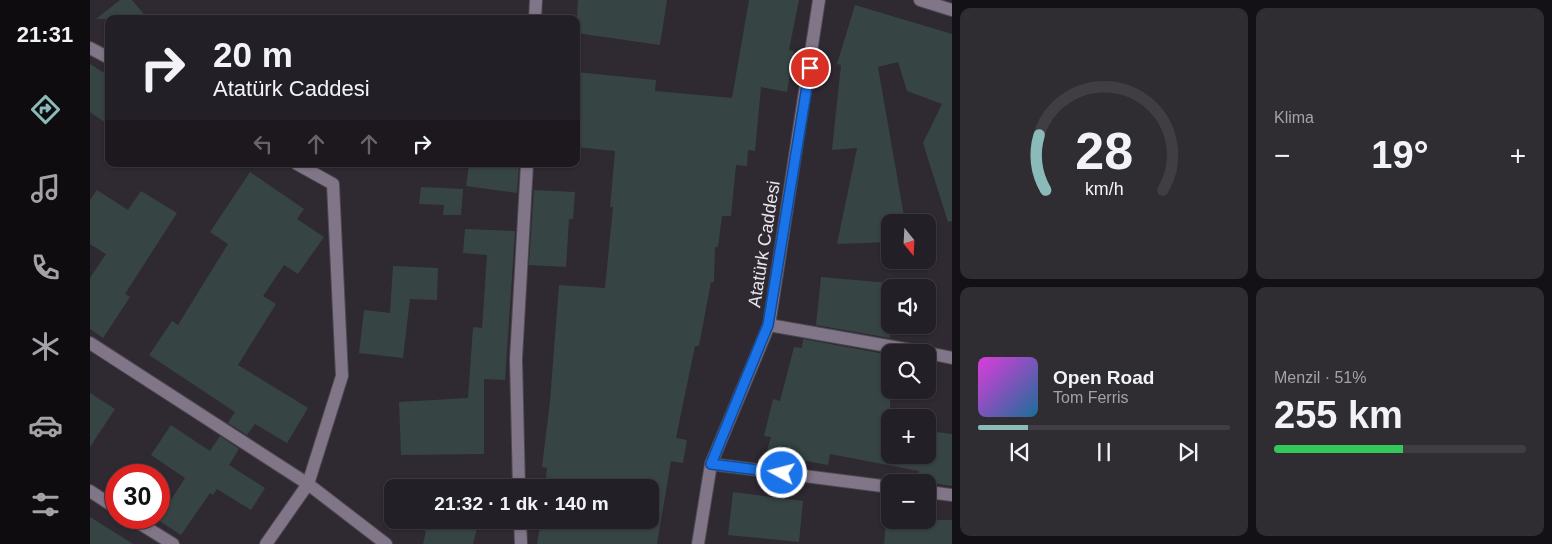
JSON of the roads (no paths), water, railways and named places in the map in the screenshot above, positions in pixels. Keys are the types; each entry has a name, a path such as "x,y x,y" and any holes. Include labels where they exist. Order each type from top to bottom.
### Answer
{"street":[{"path":"535,15 536,0"},
{"name":"Atatürk Caddesi","path":"698,544 711,464 768,325 819,0"},
{"path":"920,0 952,10"},
{"path":"90,48 105,56"},
{"path":"266,544 308,484 342,376 333,184 302,167"},
{"path":"520,479 516,359 528,167"},
{"path":"768,325 881,345"},
{"path":"90,343 308,484 386,544"},
{"path":"936,355 952,358"},
{"path":"711,464 881,486"},
{"path":"90,491 105,501"},
{"path":"936,493 952,495"},
{"path":"149,529 173,544"},
{"path":"520,529 521,544"}]}
